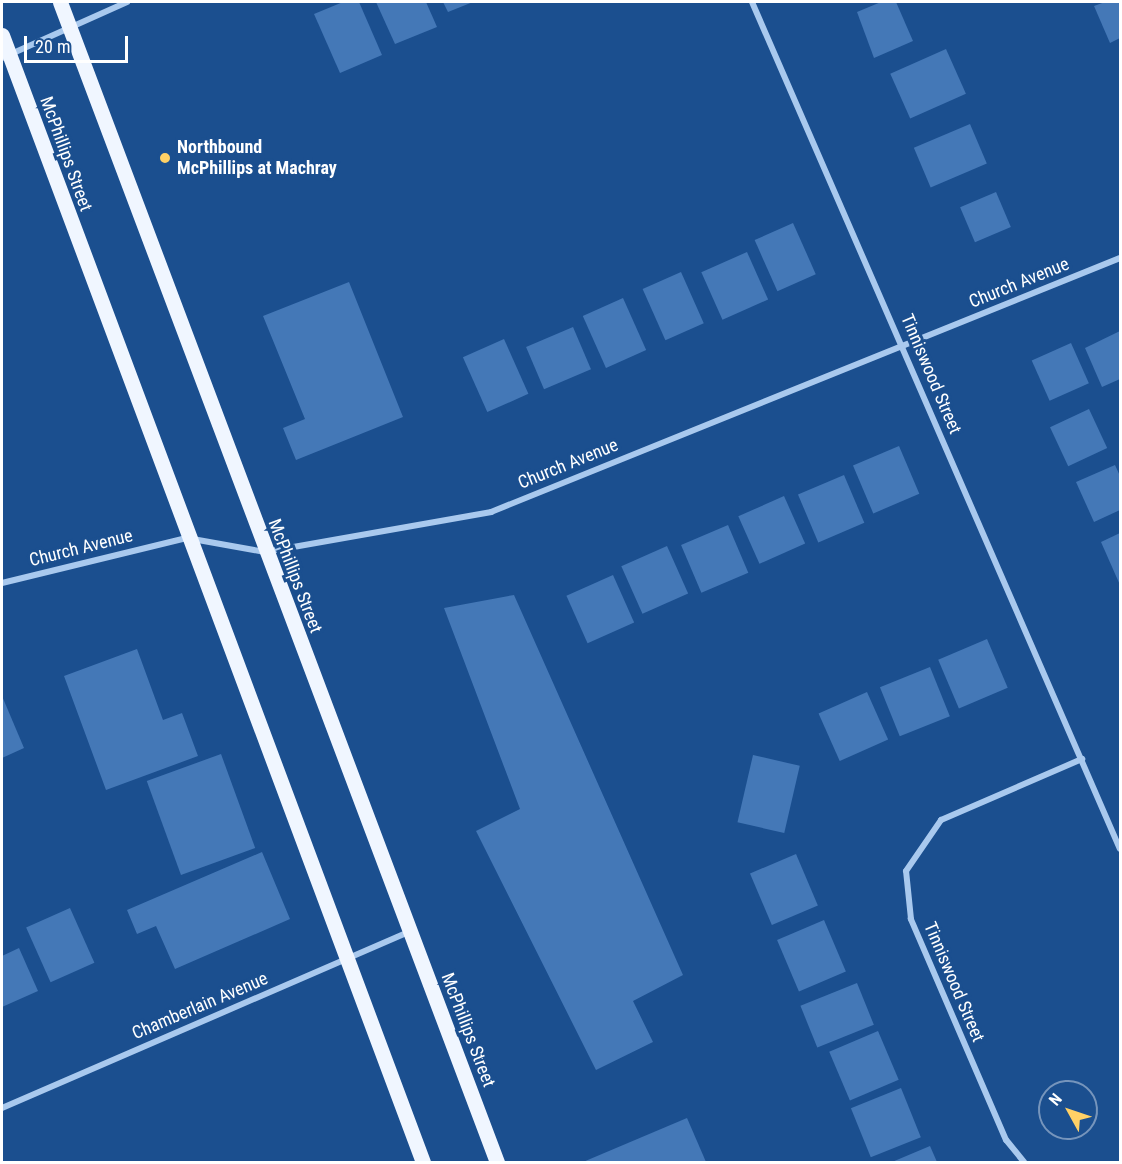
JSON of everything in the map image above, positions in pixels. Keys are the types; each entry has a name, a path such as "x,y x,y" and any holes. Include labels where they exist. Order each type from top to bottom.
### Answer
{"main road":[{"name":"McPhillips Street","path":"60,2 497,1162"},
{"name":"McPhillips Street","path":"2,35 5,56 423,1162"}],"street":[{"path":"5,56 128,2"},
{"name":"Tinniswood Street","path":"752,2 1120,849"},
{"name":"Church Avenue","path":"2,583 187,538 266,552 491,512 1120,258"},
{"name":"Tinniswood Street","path":"1024,1162 1006,1140 911,919 906,871 941,820 1082,759"},
{"name":"Chamberlain Avenue","path":"2,1108 410,931"}],"building":[{"path":"343,2 359,2 382,55 340,73 314,14"},
{"path":"376,2 426,2 437,27 395,44"},
{"path":"443,2 473,2 448,12"},
{"path":"881,2 896,2 913,41 874,58 857,12"},
{"path":"1105,2 1120,2 1120,38 1110,43 1094,6"},
{"path":"946,49 966,94 910,119 890,74"},
{"path":"970,124 987,164 931,187 914,148"},
{"path":"996,192 1011,227 975,242 960,207"},
{"path":"793,223 816,274 777,291 755,240"},
{"path":"747,252 768,300 722,320 701,272"},
{"path":"681,272 704,323 665,340 643,289"},
{"path":"349,282 403,417 296,460 283,428 305,419 263,316"},
{"path":"623,298 646,350 606,368 583,316"},
{"path":"573,327 591,369 544,389 526,347"},
{"path":"1120,331 1120,379 1102,387 1085,348"},
{"path":"504,339 528,394 487,412 463,357"},
{"path":"1071,343 1089,383 1050,401 1032,360"},
{"path":"1089,409 1107,448 1068,466 1050,427"},
{"path":"899,446 919,494 873,513 853,466"},
{"path":"1115,465 1120,476 1120,510 1094,522 1076,482"},
{"path":"844,475 864,523 818,542 798,495"},
{"path":"784,496 805,544 759,564 738,516"},
{"path":"728,525 748,573 701,593 681,545"},
{"path":"1120,533 1120,585 1101,542"},
{"path":"667,546 688,594 642,614 621,566"},
{"path":"613,575 634,623 588,643 566,596"},
{"path":"514,595 683,975 633,1001 653,1042 596,1070 476,831 520,809 444,608"},
{"path":"987,639 1008,688 959,708 938,660"},
{"path":"137,649 163,720 182,713 198,756 106,790 64,676"},
{"path":"930,667 950,716 900,736 880,687"},
{"path":"867,692 888,740 840,761 819,714"},
{"path":"2,696 24,748 2,758"},
{"path":"221,754 255,848 181,875 147,781"},
{"path":"753,755 800,766 784,833 737,822"},
{"path":"262,852 290,919 175,969 156,926 137,934 127,910"},
{"path":"796,854 818,906 772,925 750,874"},
{"path":"70,908 94,963 51,982 26,928"},
{"path":"824,920 846,972 799,991 777,940"},
{"path":"19,948 38,991 2,1007 2,956"},
{"path":"857,983 874,1025 817,1048 800,1006"},
{"path":"878,1031 899,1080 850,1100 829,1052"},
{"path":"901,1088 921,1137 871,1157 851,1108"},
{"path":"687,1118 706,1162 583,1162"},
{"path":"930,1146 937,1162 892,1162"}],"place":[{"name":"Northbound McPhillips at Machray","path":"165,158"}]}
